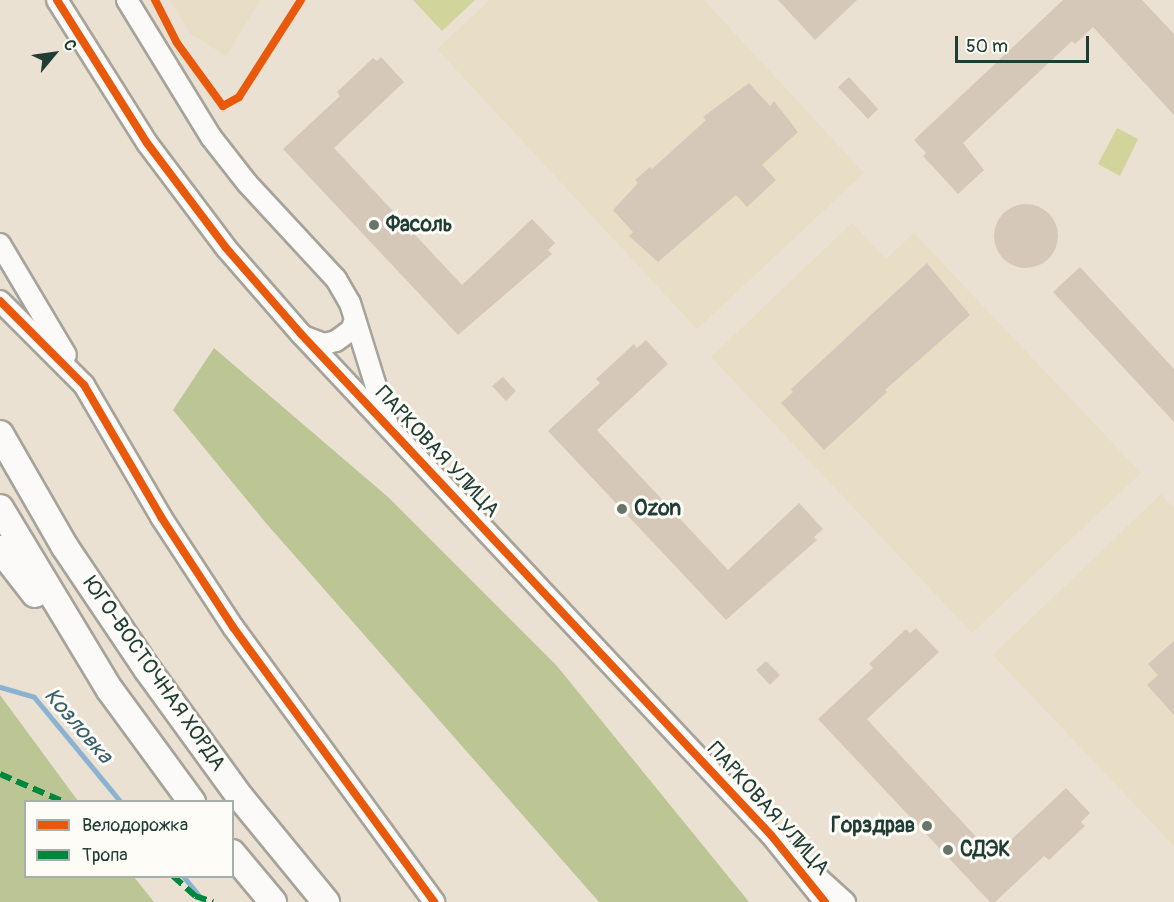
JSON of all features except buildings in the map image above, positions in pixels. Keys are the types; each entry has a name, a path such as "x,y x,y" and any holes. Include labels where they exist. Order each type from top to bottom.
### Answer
{"main road":[{"name":"ЮГО-ВОСТОЧНАЯ ХОРДА","path":"0,434 65,547 147,669 240,796 326,902"},
{"name":"ЮГО-ВОСТОЧНАЯ ХОРДА","path":"0,508 110,690 191,800"},
{"path":"0,549 110,690"},
{"path":"234,855 273,902"}],"street":[{"name":"ПАРКОВАЯ УЛИЦА","path":"127,0 211,137 247,183 336,279 350,303 388,428"},
{"name":"ПАРКОВАЯ УЛИЦА","path":"60,3 147,143 226,248 388,428 771,835 825,902"},
{"path":"0,244 160,517 233,627 434,902"},
{"path":"0,301 84,385"},
{"path":"301,334 324,344 345,336 355,321"},
{"name":"ПАРКОВАЯ УЛИЦА","path":"771,835 845,902"}],"shaded area":[{"path":"170,0 260,0 226,56 191,34"},
{"path":"490,0 704,0 864,173 697,329 437,49"},
{"path":"852,223 886,259 914,233 1141,473 972,633 711,357"},
{"path":"1161,494 1174,508 1174,846 993,655"}],"green space":[{"path":"413,0 475,0 442,31"},
{"path":"1117,128 1138,139 1120,176 1098,164"},
{"path":"214,348 388,497 557,666 749,902 599,902 265,522 173,410"},
{"path":"0,695 77,800 24,800 24,878 135,878 154,902 0,902"}],"waterway":[{"name":"Козловка","path":"0,687 34,697 119,800"},
{"name":"Козловка","path":"185,878 204,902"}],"marked path":[{"path":"0,774 59,800"},
{"path":"175,878 195,896 213,902"}],"cycle path":[{"path":"57,0 147,143 226,248 301,334 771,835 825,902"},
{"path":"155,0 177,43 223,106 239,97 301,0"},
{"path":"0,301 84,385 161,517 233,627 434,902"}],"place":[{"name":"Фасоль","path":"374,225"},
{"name":"Ozon","path":"622,509"},
{"name":"Горздрав","path":"927,826"},
{"name":"СДЭК","path":"948,850"}]}
